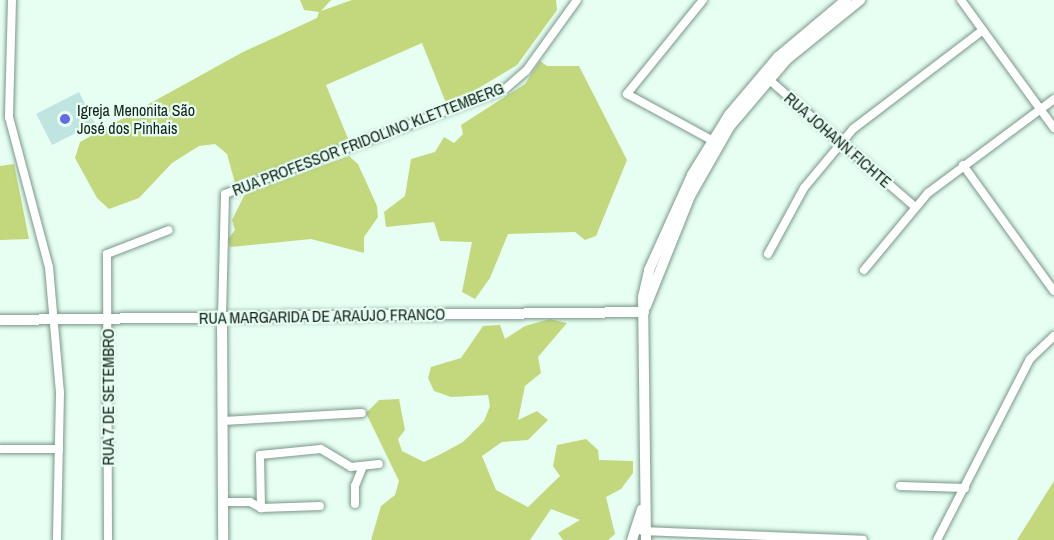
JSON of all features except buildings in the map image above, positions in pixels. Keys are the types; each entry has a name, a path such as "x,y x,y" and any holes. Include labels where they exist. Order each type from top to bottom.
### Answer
{"main road":[{"path":"640,536 646,498 644,312 664,256 715,142 765,76 846,2 860,0"},
{"name":"RUA MARGARIDA DE ARAÚJO FRANCO","path":"0,320 644,312"},
{"path":"222,317 223,540"}],"street":[{"path":"12,0 4,93 10,124 49,267 50,320 60,393 57,540"},
{"name":"RUA PROFESSOR FRIDOLINO KLETTEMBERG","path":"222,317 222,197 493,95 515,82 577,0"},
{"path":"703,0 627,94 715,142"},
{"path":"962,0 1054,128"},
{"path":"768,254 804,188 841,142 881,103 983,30"},
{"name":"RUA JOHANN FICHTE","path":"765,76 914,206"},
{"path":"864,270 914,206 963,165 1054,99"},
{"path":"963,165 1054,291"},
{"name":"RUA 7 DE SETEMBRO","path":"108,540 107,254 169,230"},
{"path":"937,540 1037,349 1054,336"},
{"path":"223,421 362,413"},
{"path":"0,449 59,449"},
{"path":"261,508 260,455 321,449 341,464 362,469 379,464"},
{"path":"355,504 354,486 362,469"},
{"path":"900,486 965,488"},
{"path":"223,502 250,502 261,508 320,506"},
{"path":"640,536 862,540"}],"green space":[{"path":"300,0 331,0 321,11 352,0 556,0 557,10 517,65 467,95 446,103 422,43 326,85 349,141 235,183 227,154 215,144 199,146 172,163 139,198 109,209 97,198 75,158 80,142 243,52 317,18 319,12 304,10"},
{"path":"540,61 547,66 579,66 627,160 596,236 585,240 575,232 508,234 490,278 475,299 462,292 472,242 440,241 434,222 386,227 384,212 405,196 411,159 435,152 444,137 454,143 463,134 461,125 525,84"},
{"path":"349,156 358,164 377,206 378,217 364,237 364,253 311,239 230,247 228,239 235,230 232,220 245,194"},
{"path":"14,164 29,239 0,240 0,166"},
{"path":"550,319 567,323 538,357 541,373 525,386 518,420 537,411 548,420 528,440 502,442 482,456 496,490 528,507 560,476 553,466 557,445 586,439 598,450 599,460 633,461 633,473 621,489 606,497 615,534 608,540 563,540 558,533 580,520 551,509 530,540 371,540 381,506 395,495 399,481 366,413 379,400 399,399 405,430 398,439 402,451 424,462 439,455 463,442 484,421 490,406 488,395 451,397 434,391 428,378 431,367 461,358 483,326 500,325 505,339 525,326"},
{"path":"1054,481 1054,540 1017,540"}],"place":[{"name":"Igreja Menonita São José dos Pinhais","path":"65,119"}]}
